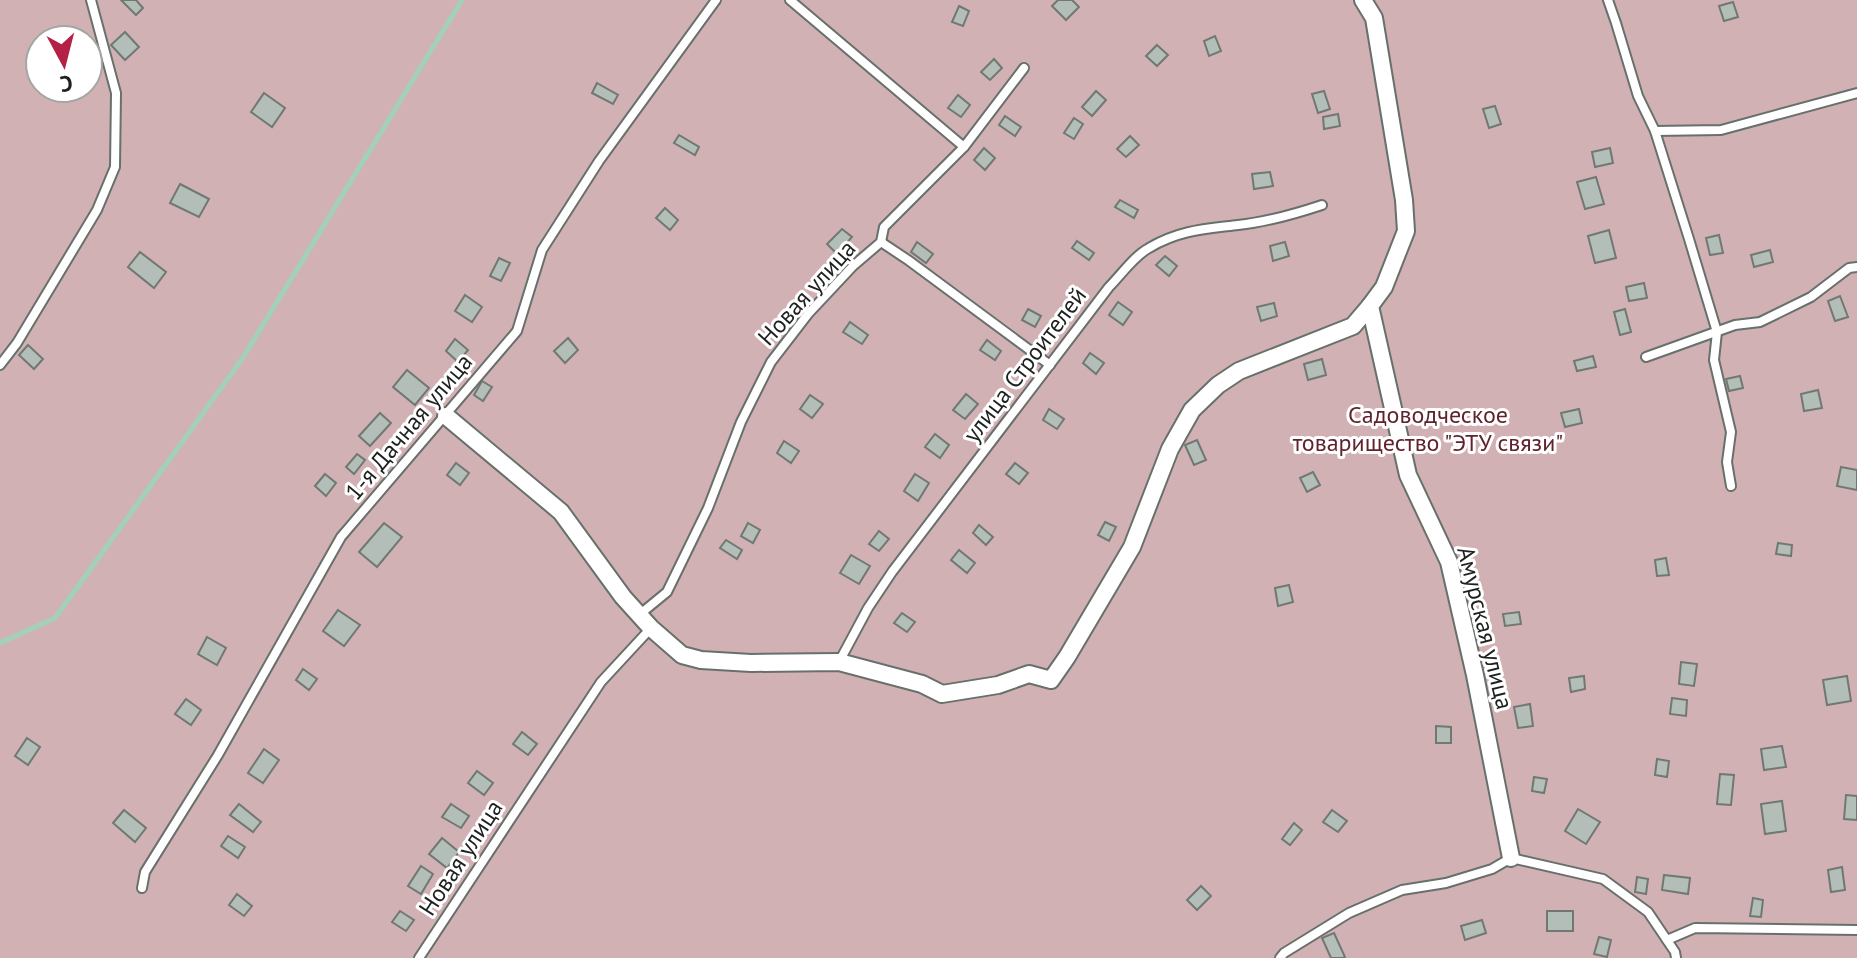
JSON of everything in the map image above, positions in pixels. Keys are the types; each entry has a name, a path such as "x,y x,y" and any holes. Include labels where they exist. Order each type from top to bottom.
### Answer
{"street":[{"path":"446,416 561,512 623,597 651,628 682,655 701,660 751,663 839,662 922,684 942,694 998,685 1029,674 1051,680 1132,547 1170,449 1192,410 1218,385 1239,371 1353,326 1384,287 1406,231 1404,200 1374,18 1363,0"},
{"name":"Амурская улица","path":"1370,306 1408,475 1449,562 1511,858"}],"lane":[{"path":"0,365 17,343 97,210 115,167 116,93 91,0"},
{"name":"1-я Дачная улица","path":"142,888 145,872 218,755 341,537 517,331 542,250 599,161 716,0"},
{"path":"790,0 964,147"},
{"path":"1608,0 1638,96 1655,131 1717,332 1714,360 1731,432 1727,462 1731,486"},
{"name":"Новая улица","path":"639,615 667,592 708,508 741,422 771,362 808,314 853,266 881,242 884,227 964,147 1024,68"},
{"path":"1655,131 1721,130 1857,93"},
{"name":"улица Строителей","path":"839,662 868,608 892,572 1109,287 1146,249 1181,232 1288,216 1322,205"},
{"path":"881,242 1050,365"},
{"path":"1646,357 1735,325 1760,322 1811,297 1849,268 1857,267"},
{"name":"Новая улица","path":"419,958 601,682 651,628"},
{"path":"1280,958 1349,913 1402,890 1446,883 1492,869 1511,858 1603,879 1648,912 1676,958"},
{"path":"1667,940 1695,928 1857,930"}],"green space":[{"name":"Садоводческое товарищество \"ЭТУ связи\"","path":"0,0 1857,0 1857,958 0,958"}],"building":[{"path":"121,0 136,0 143,8 136,15"},
{"path":"1058,0 1072,0 1079,7 1066,20 1052,6"},
{"path":"1733,2 1738,17 1724,21 1719,6"},
{"path":"959,6 969,11 963,26 952,22"},
{"path":"125,32 139,47 125,60 111,45"},
{"path":"1215,36 1221,51 1209,56 1204,41"},
{"path":"1157,45 1168,55 1157,66 1146,56"},
{"path":"994,59 1002,68 990,80 981,72"},
{"path":"597,83 618,95 613,104 592,93"},
{"path":"1096,91 1106,100 1092,116 1082,107"},
{"path":"1324,91 1330,109 1318,113 1312,94"},
{"path":"264,93 285,108 272,127 251,112"},
{"path":"958,95 970,105 961,117 948,108"},
{"path":"1495,106 1501,124 1489,128 1483,109"},
{"path":"1338,114 1340,126 1324,129 1323,117"},
{"path":"1005,116 1021,127 1015,136 999,125"},
{"path":"1074,118 1083,124 1074,139 1064,133"},
{"path":"679,135 699,147 695,155 674,143"},
{"path":"1130,136 1139,145 1126,157 1117,149"},
{"path":"984,148 995,158 985,170 974,160"},
{"path":"1610,148 1613,163 1595,167 1592,152"},
{"path":"1270,172 1273,186 1254,189 1252,174"},
{"path":"1596,177 1604,204 1585,209 1577,182"},
{"path":"180,184 209,199 199,217 170,203"},
{"path":"1120,200 1138,210 1134,218 1115,207"},
{"path":"665,208 678,220 670,230 656,218"},
{"path":"842,229 852,237 837,254 827,244"},
{"path":"1609,230 1616,258 1595,263 1588,236"},
{"path":"1719,235 1723,253 1710,255 1706,238"},
{"path":"1077,241 1094,253 1089,260 1072,248"},
{"path":"917,242 933,254 926,263 911,252"},
{"path":"1285,242 1289,256 1273,261 1270,246"},
{"path":"1770,250 1773,262 1754,267 1751,255"},
{"path":"140,252 166,272 154,288 128,267"},
{"path":"1165,256 1177,266 1169,276 1156,265"},
{"path":"499,258 510,263 501,281 490,276"},
{"path":"1644,283 1647,298 1629,301 1626,287"},
{"path":"465,295 482,307 472,322 455,311"},
{"path":"1840,296 1848,317 1835,321 1828,301"},
{"path":"1118,302 1132,312 1123,325 1109,315"},
{"path":"1274,303 1277,316 1261,321 1257,307"},
{"path":"1028,309 1041,316 1035,327 1022,320"},
{"path":"1625,309 1631,332 1620,335 1614,312"},
{"path":"850,322 868,335 862,344 843,332"},
{"path":"568,338 578,350 565,363 554,351"},
{"path":"455,339 468,350 458,362 446,351"},
{"path":"987,340 1001,351 995,360 980,350"},
{"path":"28,345 43,359 34,369 19,355"},
{"path":"1090,353 1104,363 1096,374 1083,363"},
{"path":"1593,356 1596,367 1577,371 1574,361"},
{"path":"1322,359 1326,375 1308,380 1304,364"},
{"path":"407,370 429,388 415,405 393,387"},
{"path":"1740,376 1743,388 1729,391 1726,379"},
{"path":"482,381 492,387 483,401 474,395"},
{"path":"1818,390 1822,408 1804,411 1801,394"},
{"path":"966,394 978,404 965,419 953,410"},
{"path":"810,395 823,404 812,418 800,409"},
{"path":"1049,409 1064,419 1057,429 1043,420"},
{"path":"1579,409 1582,423 1565,427 1561,413"},
{"path":"380,413 391,423 370,446 359,436"},
{"path":"935,434 949,445 940,458 925,447"},
{"path":"1197,440 1206,460 1194,465 1185,445"},
{"path":"784,441 799,451 791,463 777,453"},
{"path":"357,454 365,460 354,474 346,467"},
{"path":"456,463 469,473 460,485 447,475"},
{"path":"1015,463 1028,473 1019,484 1006,474"},
{"path":"1841,467 1857,470 1857,490 1837,486"},
{"path":"1313,472 1320,485 1307,492 1300,478"},
{"path":"325,474 336,483 326,496 315,486"},
{"path":"915,474 929,483 918,501 904,491"},
{"path":"1105,522 1116,527 1109,541 1098,535"},
{"path":"384,523 402,537 377,567 359,552"},
{"path":"748,523 760,530 753,543 741,536"},
{"path":"979,525 993,537 986,545 973,533"},
{"path":"879,531 889,539 879,551 869,544"},
{"path":"726,540 742,550 737,559 720,548"},
{"path":"1778,543 1792,545 1791,556 1776,554"},
{"path":"959,550 975,563 967,573 951,560"},
{"path":"851,555 870,566 859,584 840,573"},
{"path":"1666,558 1669,575 1657,576 1655,560"},
{"path":"1289,585 1293,602 1278,606 1275,588"},
{"path":"338,610 360,625 344,646 323,631"},
{"path":"1519,612 1521,624 1505,626 1503,614"},
{"path":"902,613 915,622 907,632 894,623"},
{"path":"207,637 226,648 217,665 198,654"},
{"path":"1681,662 1697,664 1694,686 1679,684"},
{"path":"303,669 317,679 309,690 296,680"},
{"path":"1584,676 1585,689 1571,692 1569,678"},
{"path":"1847,676 1851,701 1827,705 1823,680"},
{"path":"1672,698 1687,700 1686,716 1670,714"},
{"path":"186,699 201,710 191,725 175,714"},
{"path":"1530,704 1533,726 1518,728 1514,707"},
{"path":"1436,726 1451,727 1451,743 1436,743"},
{"path":"522,732 537,744 528,755 513,744"},
{"path":"27,738 40,747 28,765 15,756"},
{"path":"1782,746 1786,767 1764,770 1761,749"},
{"path":"264,749 279,760 263,783 248,773"},
{"path":"1657,759 1669,761 1667,777 1655,775"},
{"path":"477,771 493,783 484,795 468,783"},
{"path":"1720,774 1734,775 1731,805 1717,804"},
{"path":"1534,777 1547,779 1544,793 1532,791"},
{"path":"1846,795 1857,796 1857,820 1844,819"},
{"path":"1782,801 1786,831 1765,834 1761,804"},
{"path":"239,804 261,822 253,832 230,815"},
{"path":"451,804 469,816 461,828 442,817"},
{"path":"1578,809 1600,822 1586,844 1565,831"},
{"path":"124,810 146,828 135,842 113,823"},
{"path":"1332,810 1347,821 1338,832 1323,822"},
{"path":"1294,823 1302,830 1290,845 1282,839"},
{"path":"228,836 245,847 238,858 221,846"},
{"path":"442,838 459,852 447,868 429,854"},
{"path":"421,866 433,874 421,894 408,886"},
{"path":"1842,867 1845,890 1831,892 1828,870"},
{"path":"1664,875 1690,878 1688,894 1662,890"},
{"path":"1637,877 1648,879 1646,894 1635,892"},
{"path":"1201,886 1211,896 1197,910 1187,900"},
{"path":"237,894 252,906 244,916 229,905"},
{"path":"1753,898 1763,900 1761,917 1750,916"},
{"path":"400,911 414,920 406,931 392,922"},
{"path":"1547,911 1573,911 1573,931 1547,931"},
{"path":"1482,920 1486,933 1465,940 1461,926"},
{"path":"1334,933 1343,958 1331,958 1322,938"},
{"path":"1599,937 1611,940 1607,957 1594,954"}],"waterway":[{"path":"0,643 55,618 242,359 462,0"}]}
